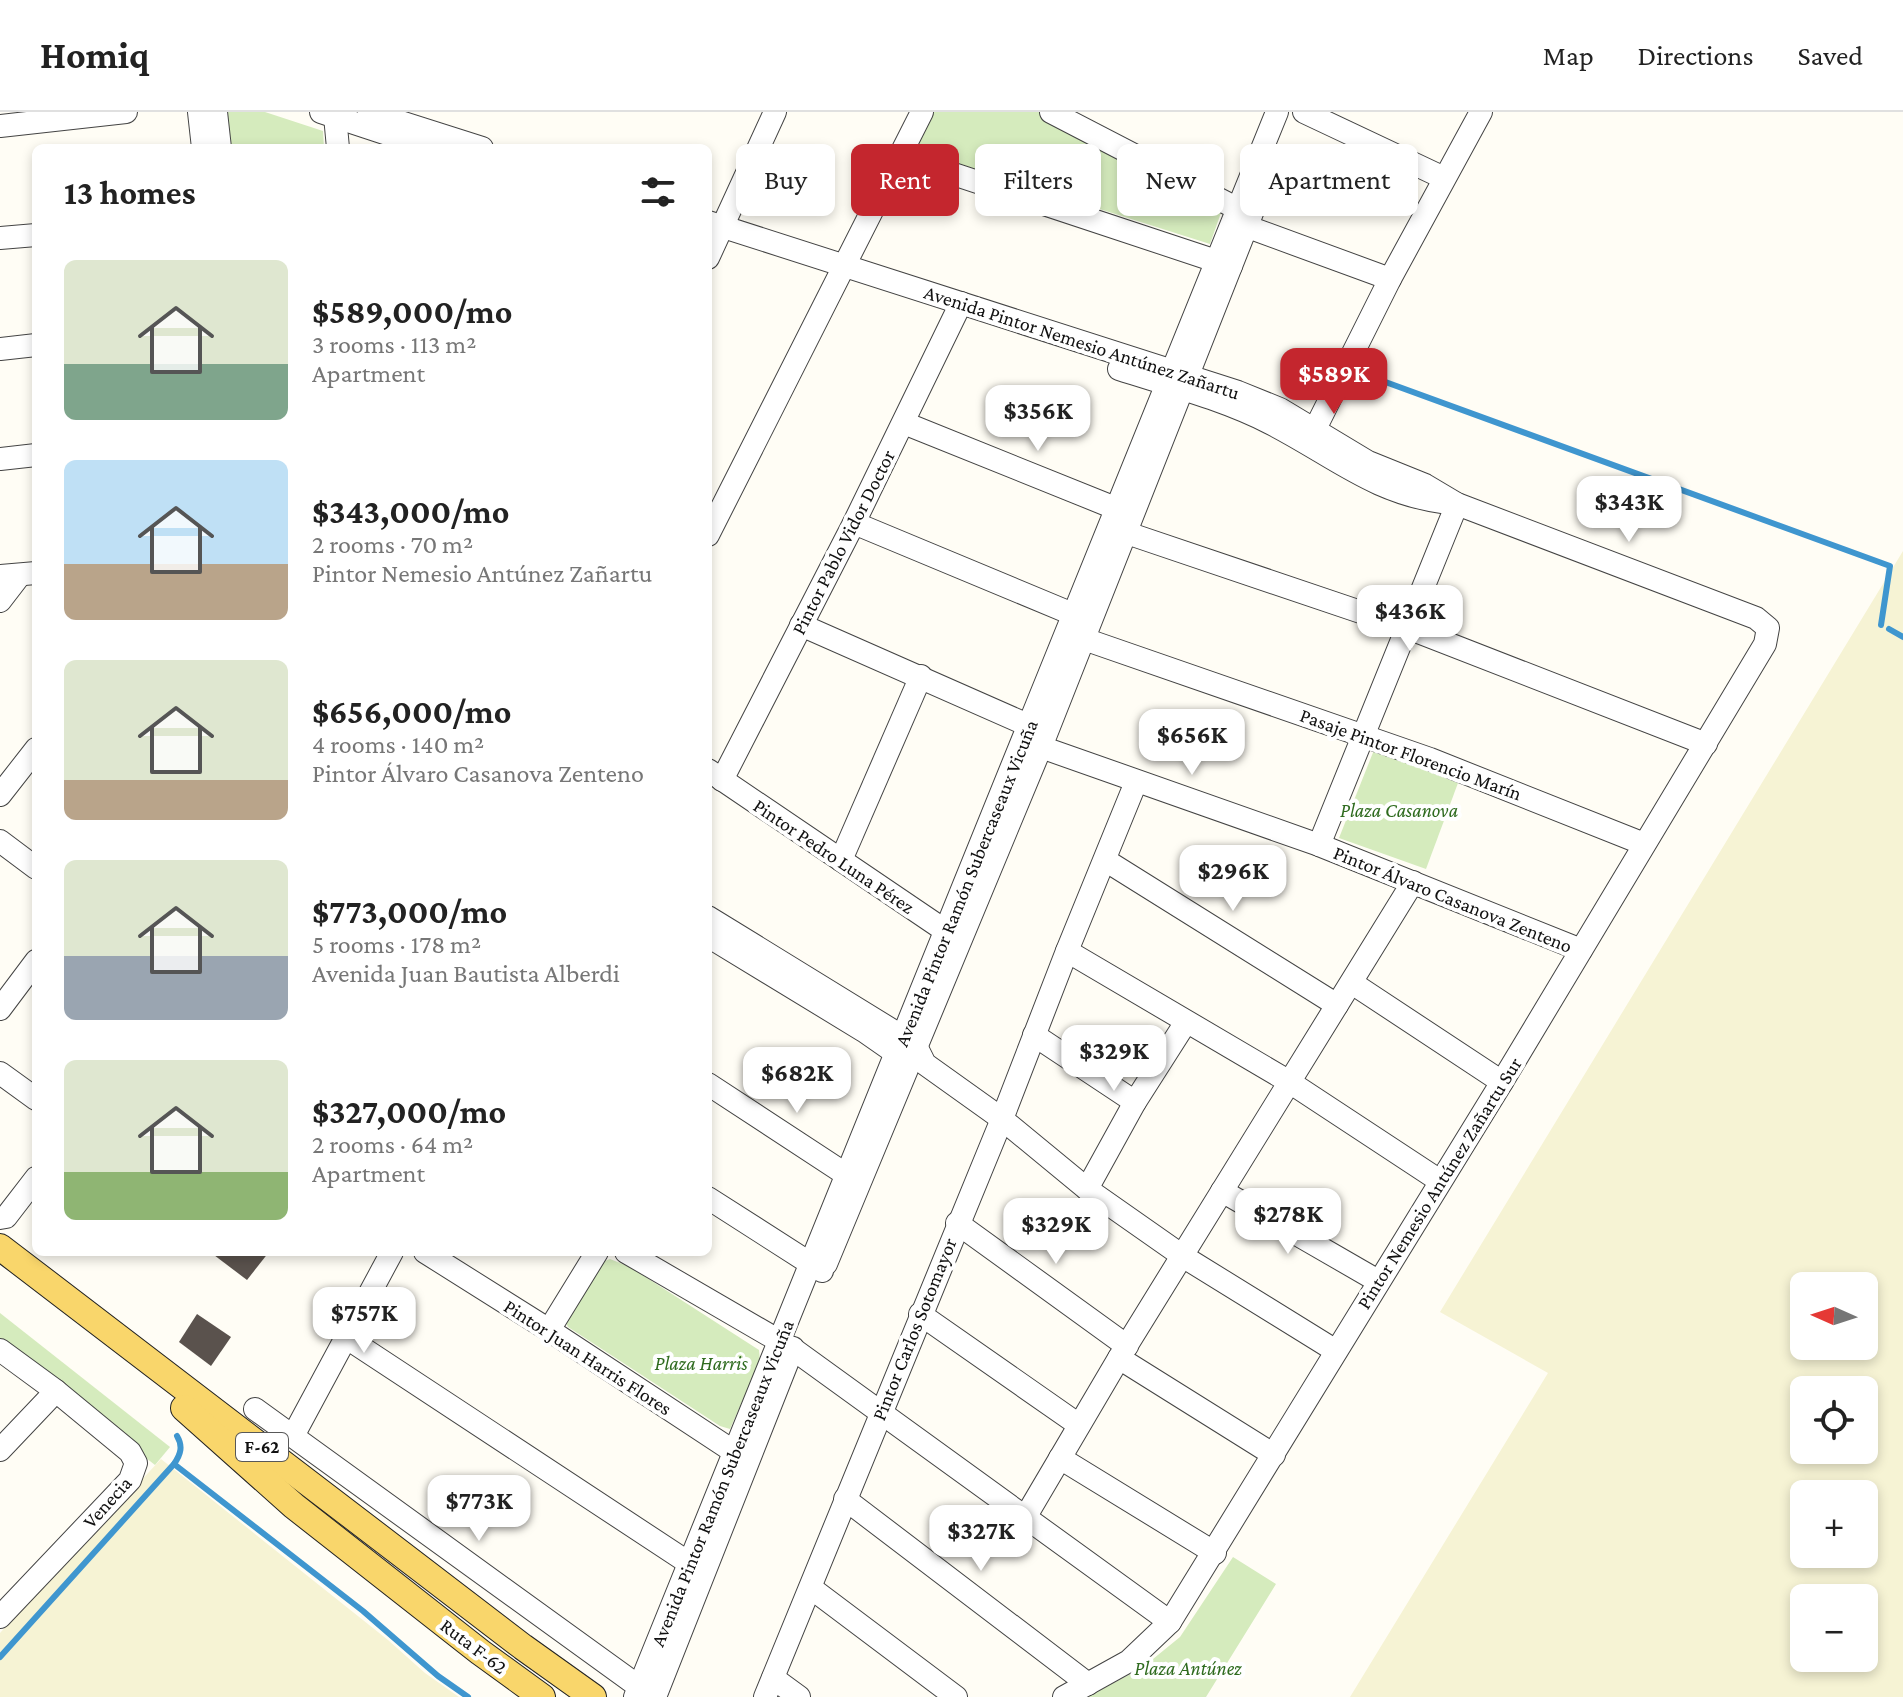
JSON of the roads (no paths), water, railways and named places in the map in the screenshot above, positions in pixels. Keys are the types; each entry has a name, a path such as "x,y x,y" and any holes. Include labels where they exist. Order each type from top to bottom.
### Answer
{"main road":[{"name":"F-62","path":"0,1247 523,1647 593,1697"},
{"name":"Ruta F-62","path":"0,1265 119,1355 294,1506 542,1697"}],"street":[{"path":"0,126 126,112"},
{"path":"199,112 203,144"},
{"path":"216,112 220,144"},
{"path":"712,237 775,112"},
{"path":"905,144 922,112"},
{"path":"1051,112 1243,218 1390,279"},
{"name":"Avenida Pintor Ramón Subercaseaux Vicuña","path":"1243,218 1277,112"},
{"name":"Avenida Pintor Ramón Subercaseaux Vicuña","path":"953,936 1041,747 1124,532 1177,379 1243,218 1294,112"},
{"path":"1304,112 1444,178"},
{"path":"1314,431 1390,279 1481,112"},
{"path":"375,113 470,144"},
{"path":"328,114 337,144"},
{"path":"328,114 418,144"},
{"path":"959,176 1224,263"},
{"path":"712,521 718,499 868,216"},
{"path":"0,238 32,235"},
{"name":"Avenida Pintor Nemesio Antúnez Zañartu","path":"712,237 840,270 958,310 1280,409 1368,462 1425,485 1457,504"},
{"name":"Pintor Pablo Vidor Doctor","path":"715,775 801,625 958,310"},
{"path":"0,349 32,345"},
{"name":"Avenida Pintor Nemesio Antúnez Zañartu","path":"1177,379 1270,423 1364,477 1419,500 1457,504"},
{"name":"Avenida Pintor Ramón Subercaseaux Vicuña","path":"646,1695 817,1268 910,1053 1030,726 1115,508 1177,379"},
{"path":"904,423 1115,508 1124,532 1408,628 1706,744"},
{"path":"0,459 32,455"},
{"path":"1319,845 1457,504"},
{"name":"Pintor Nemesio Antúnez Zañartu Sur","path":"1064,1697 1129,1661 1170,1622 1502,1082 1765,644 1768,628 1756,618 1457,504"},
{"path":"854,523 1075,615 1084,639"},
{"path":"0,601 19,575"},
{"path":"801,625 1030,726 1041,747"},
{"name":"Pasaje Pintor Florencio Marín","path":"1084,639 1466,772 1644,844"},
{"path":"841,860 921,676"},
{"name":"Pintor Álvaro Casanova Zenteno","path":"1041,747 1319,845 1581,950"},
{"path":"0,795 32,754"},
{"name":"Pintor Pedro Luna Pérez","path":"715,775 953,936"},
{"name":"Pintor Carlos Sotomayor","path":"769,1688 1136,782"},
{"path":"0,841 32,865"},
{"path":"1105,860 1337,1005"},
{"path":"1026,1516 1288,1081 1413,882"},
{"path":"712,920 910,1053 1002,1119 1087,1189 1184,1257 1336,1351"},
{"path":"712,938 910,1053"},
{"path":"1067,951 1288,1081 1440,1181"},
{"path":"0,1009 32,966"},
{"path":"1352,983 1502,1082"},
{"path":"1087,1189 1135,1102 1186,1022"},
{"path":"1034,1035 1135,1102"},
{"path":"0,1073 32,1096"},
{"path":"712,1087 854,1180"},
{"path":"0,1218 6,1217 32,1183"},
{"path":"1222,1191 1378,1281"},
{"path":"712,1201 817,1268"},
{"path":"957,1223 1123,1352 1274,1455"},
{"path":"293,1436 390,1256"},
{"name":"Pintor Juan Harris Flores","path":"431,1256 742,1458"},
{"path":"549,1330 595,1256"},
{"path":"633,1256 786,1346 1170,1622"},
{"path":"920,1314 1079,1425"},
{"path":"347,1338 697,1569"},
{"path":"0,1350 56,1391 0,1450"},
{"name":"Venecia","path":"0,1617 130,1480 135,1471 136,1463 130,1452 56,1391"},
{"path":"255,1409 646,1695"},
{"path":"1060,1458 1215,1553"},
{"path":"845,1499 1088,1684"},
{"path":"811,1588 956,1697"},
{"path":"769,1688 799,1697"}],"waterway":[{"path":"1369,376 1890,566 1881,625"},
{"path":"1889,629 1903,637"},
{"path":"0,1657 174,1464 180,1450 177,1436"},
{"path":"174,1464 468,1697"}],"park label":[{"name":"Plaza Casanova","path":"1399,810"},
{"name":"Plaza Harris","path":"701,1363"},
{"name":"Plaza Antúnez","path":"1188,1668"}]}
